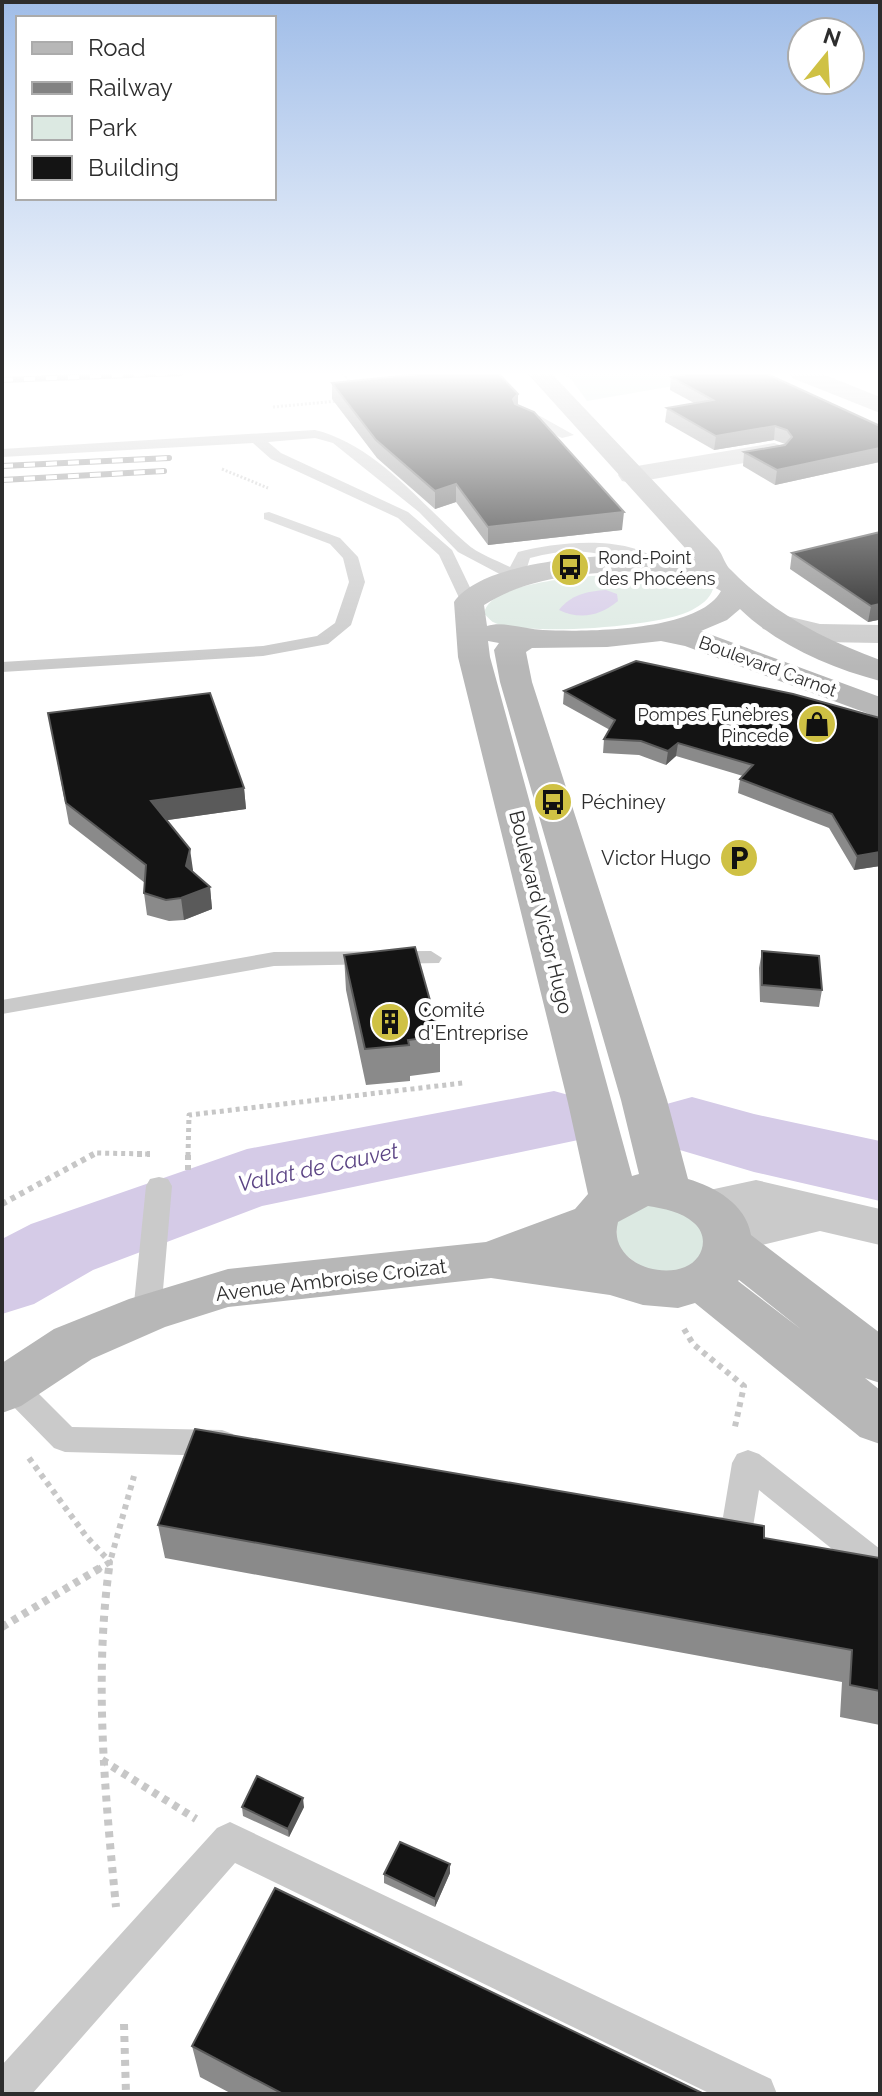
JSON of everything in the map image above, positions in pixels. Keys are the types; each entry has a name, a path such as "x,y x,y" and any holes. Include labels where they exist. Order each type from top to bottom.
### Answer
{"main road":[{"path":"598,471 628,505"},
{"path":"627,471 708,555 726,582 730,604 715,615 690,625 588,640 497,635 470,614 498,584 517,577 653,549 726,582"},
{"name":"Boulevard Carnot","path":"726,582 774,622 816,647 880,671"},
{"name":"Boulevard Victor Hugo","path":"470,614 474,657 591,1103 602,1210"},
{"name":"Boulevard Carnot","path":"655,631 695,639 880,708"},
{"name":"Boulevard Victor Hugo","path":"524,638 510,650 516,682 644,1100 708,1232"},
{"path":"708,1232 685,1289 662,1290 618,1277 600,1261 591,1241 602,1210 648,1189 708,1232 880,1362"},
{"name":"Avenue Ambroise Croizat","path":"490,1260 602,1210"},
{"path":"708,1232 880,1421"},
{"name":"Avenue Ambroise Croizat","path":"6,1388 73,1344 147,1313 228,1288 490,1260 618,1277"}],"street":[{"path":"631,475 656,471"},
{"path":"774,622 820,633 880,634"},
{"path":"708,1232 820,1213 880,1227"}],"lane":[{"path":"308,471 403,515 446,553 470,614"},
{"path":"376,471 424,509 463,549 517,577 518,562 524,555 532,553 593,545 653,549"},
{"path":"2,667 263,651 322,640 343,625 357,582 350,557 335,541 269,516"},
{"path":"609,532 621,549"},
{"path":"2,1007 274,959 431,958"},
{"path":"147,1313 158,1194"},
{"path":"6,1388 65,1439 224,1443 255,1448"},
{"path":"689,1525 736,1533 748,1463 880,1568"},
{"path":"4,2094 230,1841 756,2094"}],"path":[{"path":"158,1194 189,1180 189,1115 463,1083"},
{"path":"2,1204 95,1153 156,1155"},
{"path":"693,1344 744,1386"},
{"path":"126,2094 122,1963 102,1760 101,1631 110,1562 145,1440"},
{"path":"21,1447 86,1536 110,1562"},
{"path":"2,1627 110,1562"},
{"path":"102,1760 230,1841"}],"green space":[{"path":"642,573 688,578 713,589 702,604 692,610 676,616 624,625 533,629 493,622 484,614 491,602 506,592 528,585 580,577"},
{"path":"636,1204 699,1212 712,1256 684,1269 663,1273 643,1267 631,1259 618,1248 616,1223"}],"shaded area":[{"path":"606,590 617,594 618,601 604,610 582,616 559,610 580,595"}],"building":[{"path":"412,471 587,471 624,512 488,527 456,484 435,491"},
{"path":"880,532 880,604 871,606 792,553"},
{"path":"636,661 793,694 880,718 880,852 857,856 832,814 740,779 753,765 678,743 668,751 641,741 604,739 615,720 564,691"},
{"path":"210,693 244,788 151,801 190,849 186,866 210,887 166,900 144,893 146,865 66,803 48,713"},
{"path":"415,947 440,1036 408,1040 409,1045 365,1049 344,955"},
{"path":"762,951 819,956 822,990 762,985"},
{"path":"195,1429 764,1526 764,1538 880,1558 880,1691 850,1685 852,1650 158,1525"},
{"path":"257,1776 303,1798 288,1829 242,1807"},
{"path":"400,1842 450,1864 435,1899 384,1874"},
{"path":"275,1888 704,2094 283,2094 192,2046"}],"waterway":[{"name":"Vallat de Cauvet","path":"2,1280 62,1247 247,1179 554,1119"},
{"name":"Vallat de Cauvet","path":"692,1125 754,1143 880,1171"}],"railway":[{"path":"2,480 164,471"}],"place":[{"name":"Rond-Point des Phocéens","path":"570,567"},
{"name":"Pompes Funèbres Pincede","path":"817,724"},
{"name":"Péchiney","path":"553,802"},
{"name":"Victor Hugo","path":"739,858"},
{"name":"Comité d'Entreprise","path":"390,1022"}]}
